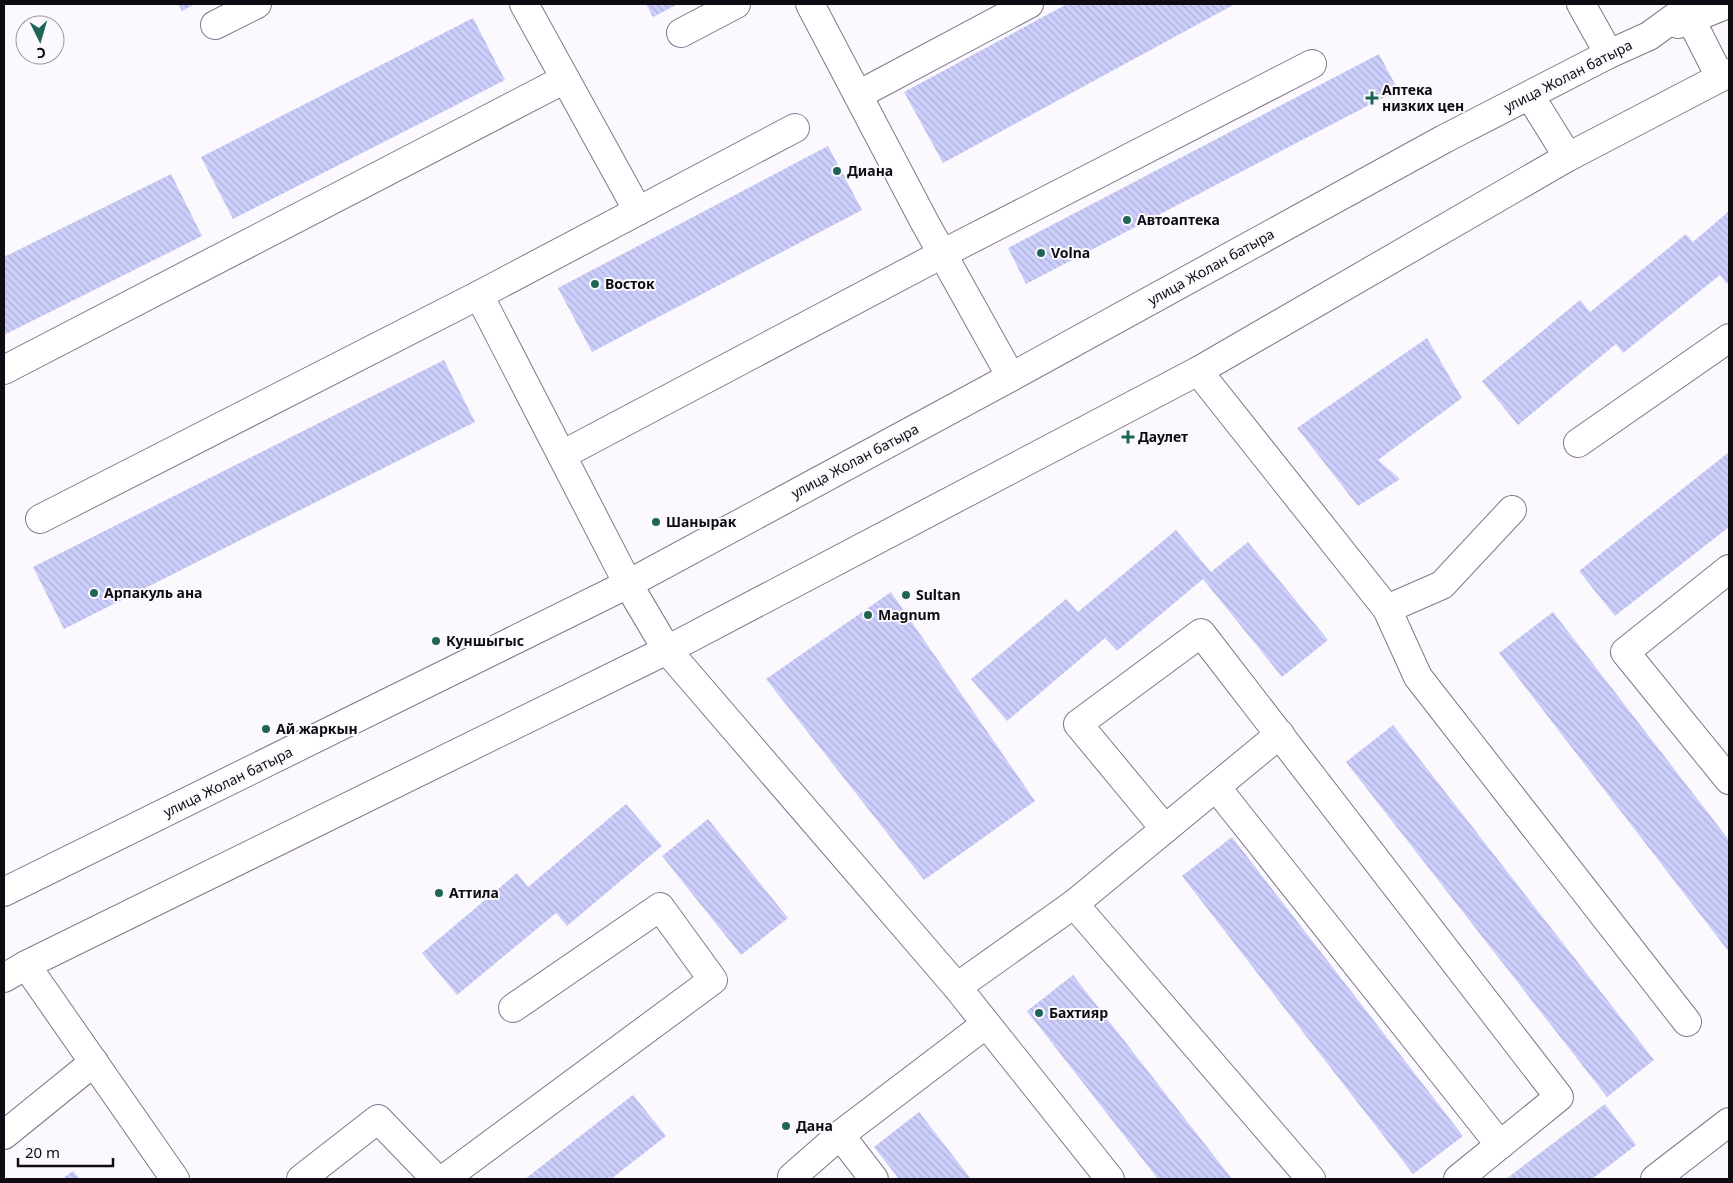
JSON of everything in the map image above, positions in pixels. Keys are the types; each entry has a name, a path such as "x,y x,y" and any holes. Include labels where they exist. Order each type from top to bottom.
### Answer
{"street":[{"path":"215,25 257,4"},
{"path":"524,4 638,211"},
{"path":"681,33 736,4"},
{"path":"810,4 942,254 1010,377"},
{"path":"858,95 1029,4"},
{"path":"1581,4 1610,54"},
{"path":"1648,36 1668,4"},
{"name":"улица Жолан батыра","path":"4,892 628,584 1444,139 1648,36 1692,11 1728,4"},
{"path":"175,1179 94,1062 15,971 667,650 1198,371 1568,156 1724,75 1692,11"},
{"path":"562,455 942,254 1312,64"},
{"path":"4,370 565,78"},
{"path":"1530,96 1568,156"},
{"path":"40,519 479,295 795,128"},
{"path":"479,295 628,584 667,650 958,987 1110,1179"},
{"path":"1578,443 1729,338"},
{"path":"1198,371 1387,609 1418,677 1687,1022"},
{"path":"1387,609 1442,585 1512,510"},
{"path":"1729,569 1625,652 1729,780"},
{"path":"1165,829 1078,724 1201,634 1559,1097 1458,1179"},
{"path":"958,987 1074,904 1280,734"},
{"path":"1216,787 1500,1145"},
{"path":"1074,904 1311,1179"},
{"path":"444,1179 713,980 660,907 513,1008"},
{"path":"792,1179 840,1135 986,1024"},
{"path":"4,1135 94,1062"},
{"path":"301,1179 378,1119 436,1179"},
{"path":"1655,1179 1729,1122"},
{"path":"840,1135 874,1179"}],"building":[{"path":"178,4 195,4 182,11"},
{"path":"646,4 678,4 653,17"},
{"path":"1067,4 1235,4 943,163 904,92"},
{"path":"473,18 505,80 233,219 201,157"},
{"path":"1379,54 1398,90 1026,284 1008,248"},
{"path":"828,146 862,210 592,352 558,288"},
{"path":"171,174 202,236 4,335 4,257"},
{"path":"1729,211 1729,282 1727,284 1720,275 1623,353 1616,344 1518,425 1482,381 1580,300 1590,312 1686,234 1693,242"},
{"path":"1427,338 1462,398 1378,460 1400,479 1358,506 1297,428"},
{"path":"444,360 475,422 64,629 33,567"},
{"path":"1729,452 1729,527 1615,616 1579,571"},
{"path":"1176,530 1211,572 1248,542 1328,640 1282,677 1203,579 1117,651 1105,638 1007,721 971,679 1066,599 1078,612"},
{"path":"891,592 1035,801 924,880 766,679"},
{"path":"1553,612 1729,840 1729,952 1499,653"},
{"path":"1393,725 1654,1060 1607,1097 1346,762"},
{"path":"626,804 662,846 567,926 556,913 457,995 422,953 517,873 528,887"},
{"path":"708,819 788,918 741,955 662,856"},
{"path":"1232,837 1463,1136 1413,1174 1182,876"},
{"path":"1073,975 1232,1179 1158,1179 1027,1011"},
{"path":"633,1095 666,1136 611,1179 525,1179"},
{"path":"1605,1104 1636,1145 1592,1179 1506,1179"},
{"path":"919,1112 971,1179 899,1179 874,1147"},
{"path":"73,1171 80,1179 62,1179"}],"place":[{"name":"Аптека низких цен","path":"1372,98"},
{"name":"Диана","path":"837,171"},
{"name":"Автоаптека","path":"1127,220"},
{"name":"Volna","path":"1041,253"},
{"name":"Восток","path":"595,284"},
{"name":"Даулет","path":"1128,437"},
{"name":"Шанырак","path":"656,522"},
{"name":"Арпакуль ана","path":"94,593"},
{"name":"Sultan","path":"906,595"},
{"name":"Magnum","path":"868,615"},
{"name":"Куншыгыс","path":"436,641"},
{"name":"Ай жаркын","path":"266,729"},
{"name":"Аттила","path":"439,893"},
{"name":"Бахтияр","path":"1039,1013"},
{"name":"Дана","path":"786,1126"}]}
